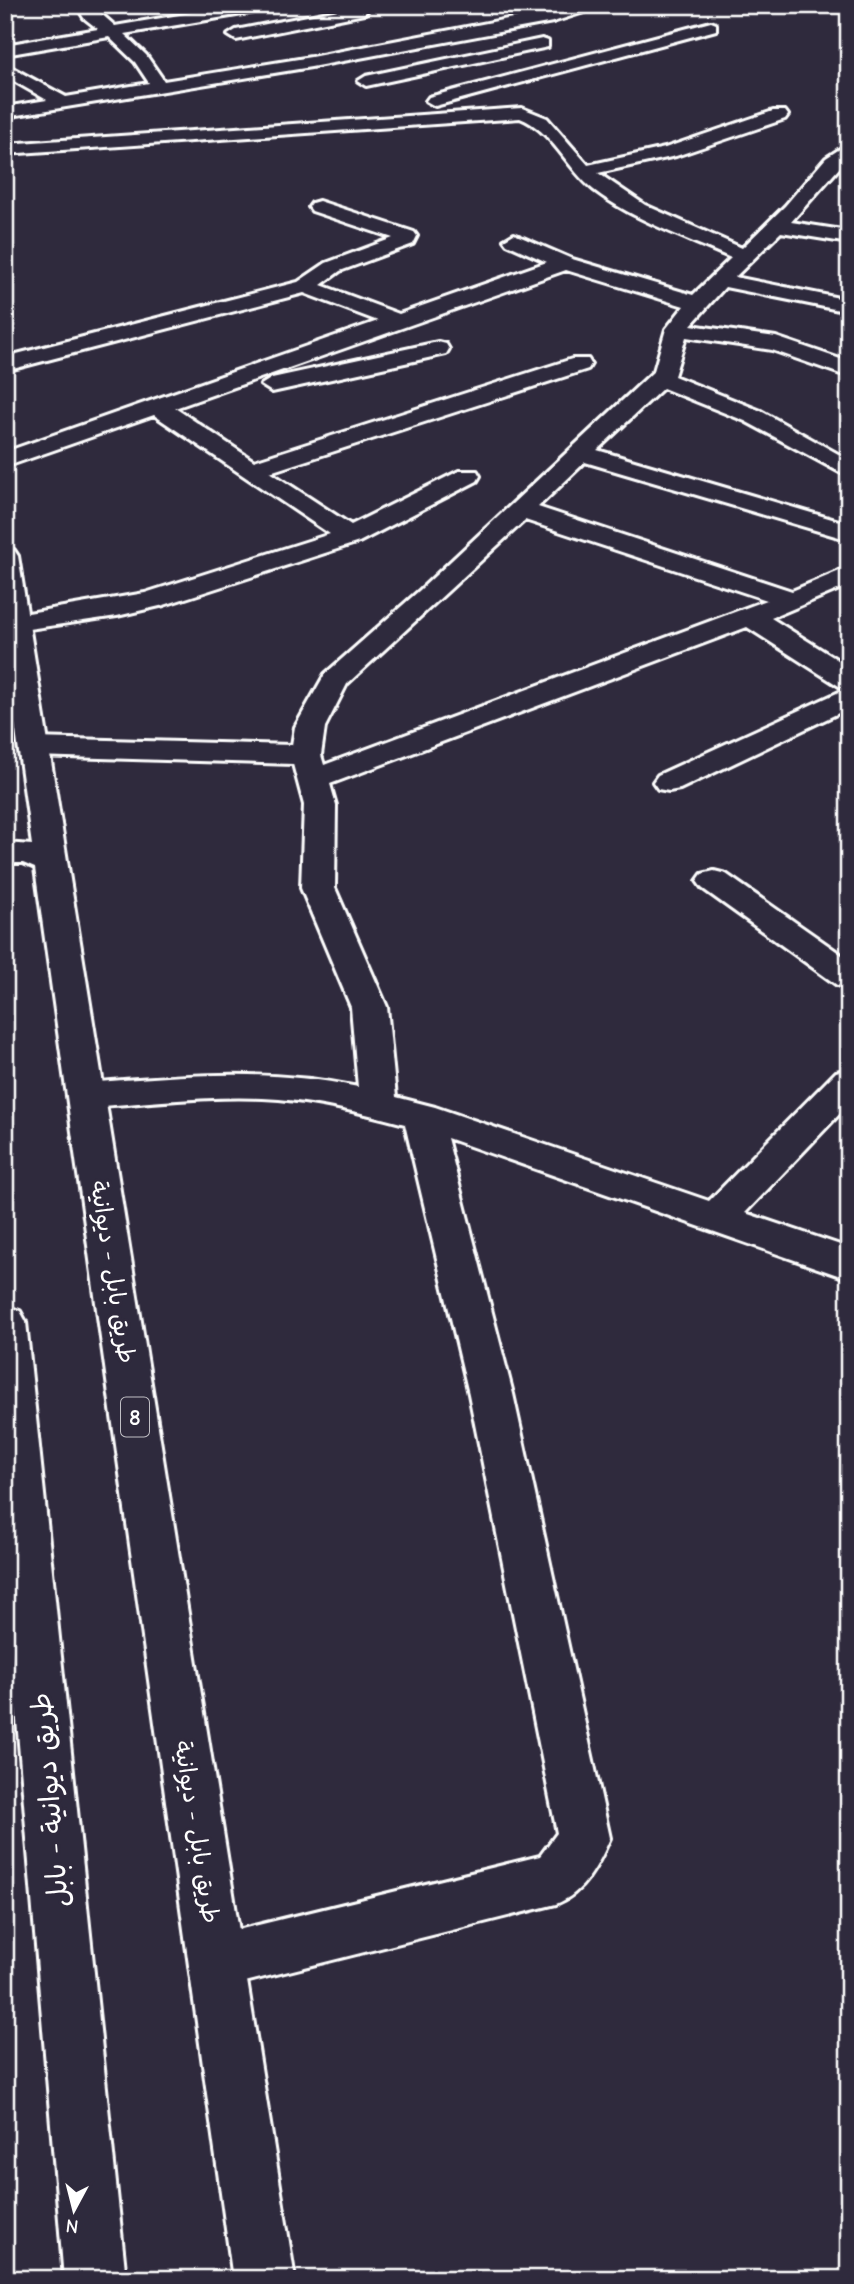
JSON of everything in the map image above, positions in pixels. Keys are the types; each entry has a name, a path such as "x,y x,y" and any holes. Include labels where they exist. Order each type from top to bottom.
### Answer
{"main road":[{"path":"83,5 97,23 141,50 159,87"},
{"path":"5,50 114,32 225,8 266,5"},
{"path":"5,112 311,62 553,17 599,5"},
{"path":"216,38 359,11"},
{"path":"414,99 711,27"},
{"path":"243,34 285,66"},
{"path":"366,81 550,42"},
{"path":"311,62 414,99 452,117"},
{"path":"5,69 64,103"},
{"path":"5,149 514,113 534,116 584,171 615,197 745,257"},
{"path":"584,171 670,152 779,115"},
{"path":"217,1962 556,1878 584,1838 491,1394 369,1007 318,888 320,805 309,767 310,727 335,680 521,510 665,373 677,329 697,303 830,176 849,148"},
{"path":"5,364 305,286 318,281 333,267 406,240 407,236 319,206"},
{"path":"776,225 849,237"},
{"path":"514,240 565,263 697,303"},
{"path":"5,460 565,263"},
{"path":"720,280 849,306"},
{"path":"305,286 397,321"},
{"path":"677,329 776,344 849,370"},
{"path":"213,387 282,385 438,349"},
{"path":"251,470 580,364"},
{"path":"659,378 753,416 849,470"},
{"path":"157,407 350,536"},
{"path":"580,453 849,532"},
{"path":"15,623 117,608 154,599 350,536 468,476"},
{"path":"521,510 793,600"},
{"name":"طريق بابل - ديوانية","path":"5,556 34,747 30,838 86,1095 264,2279"},
{"path":"34,747 309,767 749,617 849,575"},
{"path":"749,617 849,680"},
{"path":"669,782 849,697"},
{"path":"5,853 27,853 30,838"},
{"path":"714,881 849,977"},
{"path":"716,1219 849,1081"},
{"path":"86,1095 236,1086 304,1090 400,1110 849,1264"},
{"name":"طريق ديوانية - بابل","path":"5,1322 94,2279"}]}
